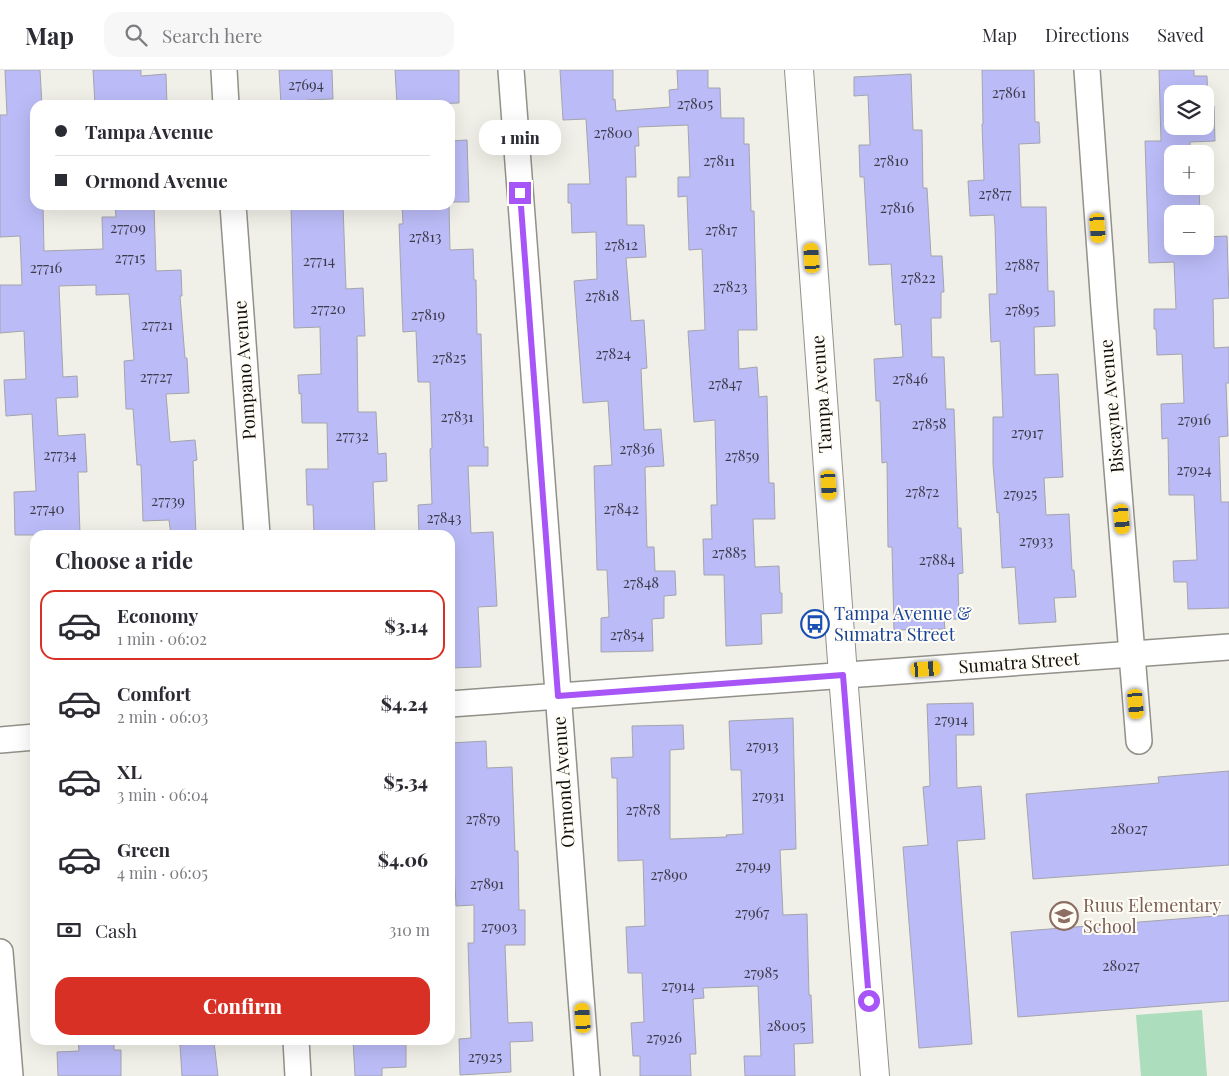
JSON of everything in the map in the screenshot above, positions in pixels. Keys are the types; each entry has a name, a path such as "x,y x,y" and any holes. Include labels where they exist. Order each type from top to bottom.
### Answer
{"street":[{"path":"224,70 226,100"},
{"name":"Ormond Avenue","path":"511,70 587,1076"},
{"name":"Tampa Avenue","path":"799,70 843,675 875,1076"},
{"name":"Biscayne Avenue","path":"1087,70 1139,741"},
{"name":"Pompano Avenue","path":"233,210 257,530"},
{"name":"Sumatra Street","path":"455,704 1229,647"},
{"path":"0,740 30,737"},
{"path":"0,952 3,1018 10,1076"},
{"path":"296,1045 298,1076"}],"green space":[{"path":"1202,1010 1207,1076 1141,1076 1136,1015"}],"building":[{"path":"5,70 40,70 42,100 30,100 30,210 43,210 44,251 103,249 102,217 116,217 115,210 154,210 156,271 181,270 182,296 180,296 189,393 166,394 170,442 195,440 197,460 193,461 196,530 170,530 169,520 143,521 141,465 137,465 133,409 126,409 124,361 134,360 129,294 96,295 96,285 59,286 63,377 77,376 78,397 56,398 58,436 85,434 87,472 78,472 80,530 30,530 30,535 15,535 14,492 36,491 32,414 6,416 4,380 26,379 24,331 0,333 0,285 22,285 20,236 0,237 0,115 7,115"},
{"path":"93,70 141,70 141,76 166,74 167,100 95,100"},
{"path":"279,70 332,70 333,99 281,100"},
{"path":"395,70 459,70 459,103 455,103 455,100 397,100"},
{"path":"560,70 613,70 613,100 615,99 616,111 670,107 669,90 678,89 677,70 708,70 708,88 720,88 721,118 744,118 744,144 749,144 751,211 754,211 757,330 738,330 739,369 757,367 759,397 767,396 769,483 774,483 775,519 753,519 755,567 779,566 780,593 782,593 782,613 761,614 762,644 726,646 724,575 704,575 703,539 712,539 711,505 717,505 715,420 694,422 688,331 705,330 702,249 689,250 687,196 678,197 678,177 690,177 688,125 638,127 639,146 635,146 636,177 626,177 627,225 644,225 646,257 626,258 631,321 644,320 647,368 641,369 644,430 661,429 664,466 645,467 647,547 654,547 655,571 675,571 676,595 664,596 664,618 652,619 653,651 601,652 601,618 609,617 607,570 597,570 594,466 612,465 608,401 583,403 574,281 597,279 596,232 572,233 571,203 568,203 568,184 590,184 586,119 563,120"},
{"path":"982,70 1034,70 1035,122 1039,122 1040,143 1019,144 1021,207 1046,207 1048,291 1054,291 1055,326 1034,327 1035,375 1058,374 1063,477 1044,478 1046,515 1069,514 1072,570 1074,570 1076,597 1054,598 1056,622 1019,624 1015,567 1002,568 999,512 997,513 993,464 993,417 1003,417 1000,341 991,342 989,294 997,294 995,226 994,215 970,216 968,181 984,180"},
{"path":"1159,70 1194,70 1194,76 1207,76 1207,85 1164,85 1164,135 1214,135 1214,106 1215,141 1190,142 1190,145 1164,145 1164,195 1199,195 1200,205 1164,205 1164,255 1214,255 1214,237 1227,236 1229,298 1213,299 1214,348 1229,347 1229,383 1226,383 1228,436 1219,437 1221,502 1229,502 1229,608 1188,609 1187,582 1174,582 1173,561 1197,560 1194,495 1169,495 1168,438 1162,439 1161,404 1184,403 1182,354 1157,355 1154,309 1176,309 1174,262 1149,263 1145,141 1161,141"},
{"path":"911,74 913,130 922,130 923,188 927,188 931,256 942,256 944,292 941,292 941,318 931,318 932,357 944,357 946,409 954,409 958,528 961,528 963,573 958,574 959,619 944,619 945,629 894,630 892,547 888,547 887,462 882,463 880,401 876,401 874,359 903,357 901,324 895,325 891,264 869,265 864,177 860,177 859,145 870,145 868,95 854,96 854,77"},
{"path":"467,140 469,202 455,202 455,141"},
{"path":"291,210 343,210 346,289 363,288 365,336 357,336 358,412 376,412 378,454 386,453 387,481 373,482 375,530 314,530 313,505 307,505 306,469 328,469 327,423 302,423 298,375 321,374 320,327 294,328"},
{"path":"402,210 449,210 450,250 473,249 474,280 476,280 477,334 481,334 484,447 488,447 488,466 468,466 471,533 493,532 497,606 478,607 481,667 455,668 455,530 419,530 418,505 432,504 430,382 418,382 416,331 403,332 399,224 403,224"},
{"path":"973,703 974,735 956,735 957,788 981,786 985,839 957,841 972,1044 919,1048 903,847 928,845 923,787 930,786 927,704"},
{"path":"793,718 796,849 780,850 783,915 807,914 809,995 811,995 813,1043 794,1044 795,1076 745,1076 744,1056 761,1056 758,986 703,988 704,998 693,999 696,1054 690,1054 691,1076 640,1076 640,1056 633,1056 631,1023 644,1022 642,973 628,973 626,927 645,926 643,860 618,861 617,778 612,778 611,758 633,757 632,726 683,725 684,749 670,750 670,839 727,837 726,835 743,834 741,770 731,770 729,721"},
{"path":"486,741 487,768 512,767 515,851 518,851 519,910 525,910 525,945 505,945 508,1023 532,1022 533,1041 510,1042 511,1072 460,1075 459,1039 471,1038 468,943 474,943 474,905 456,906 455,743"},
{"path":"1229,771 1229,865 1033,879 1026,794 1159,783 1158,777"},
{"path":"1229,915 1229,1001 1018,1017 1011,932"},
{"path":"78,1045 114,1045 114,1050 121,1050 121,1076 58,1076 57,1052 79,1051"},
{"path":"180,1045 214,1045 218,1076 182,1076"},
{"path":"353,1045 406,1045 406,1067 382,1068 382,1076 355,1076"}],"place":[{"name":"Tampa Avenue & Sumatra Street","path":"815,624"},
{"name":"Ruus Elementary School","path":"1064,916"}],"route":[{"path":"520,193 538,411 558,696 843,675 869,1001"}]}
